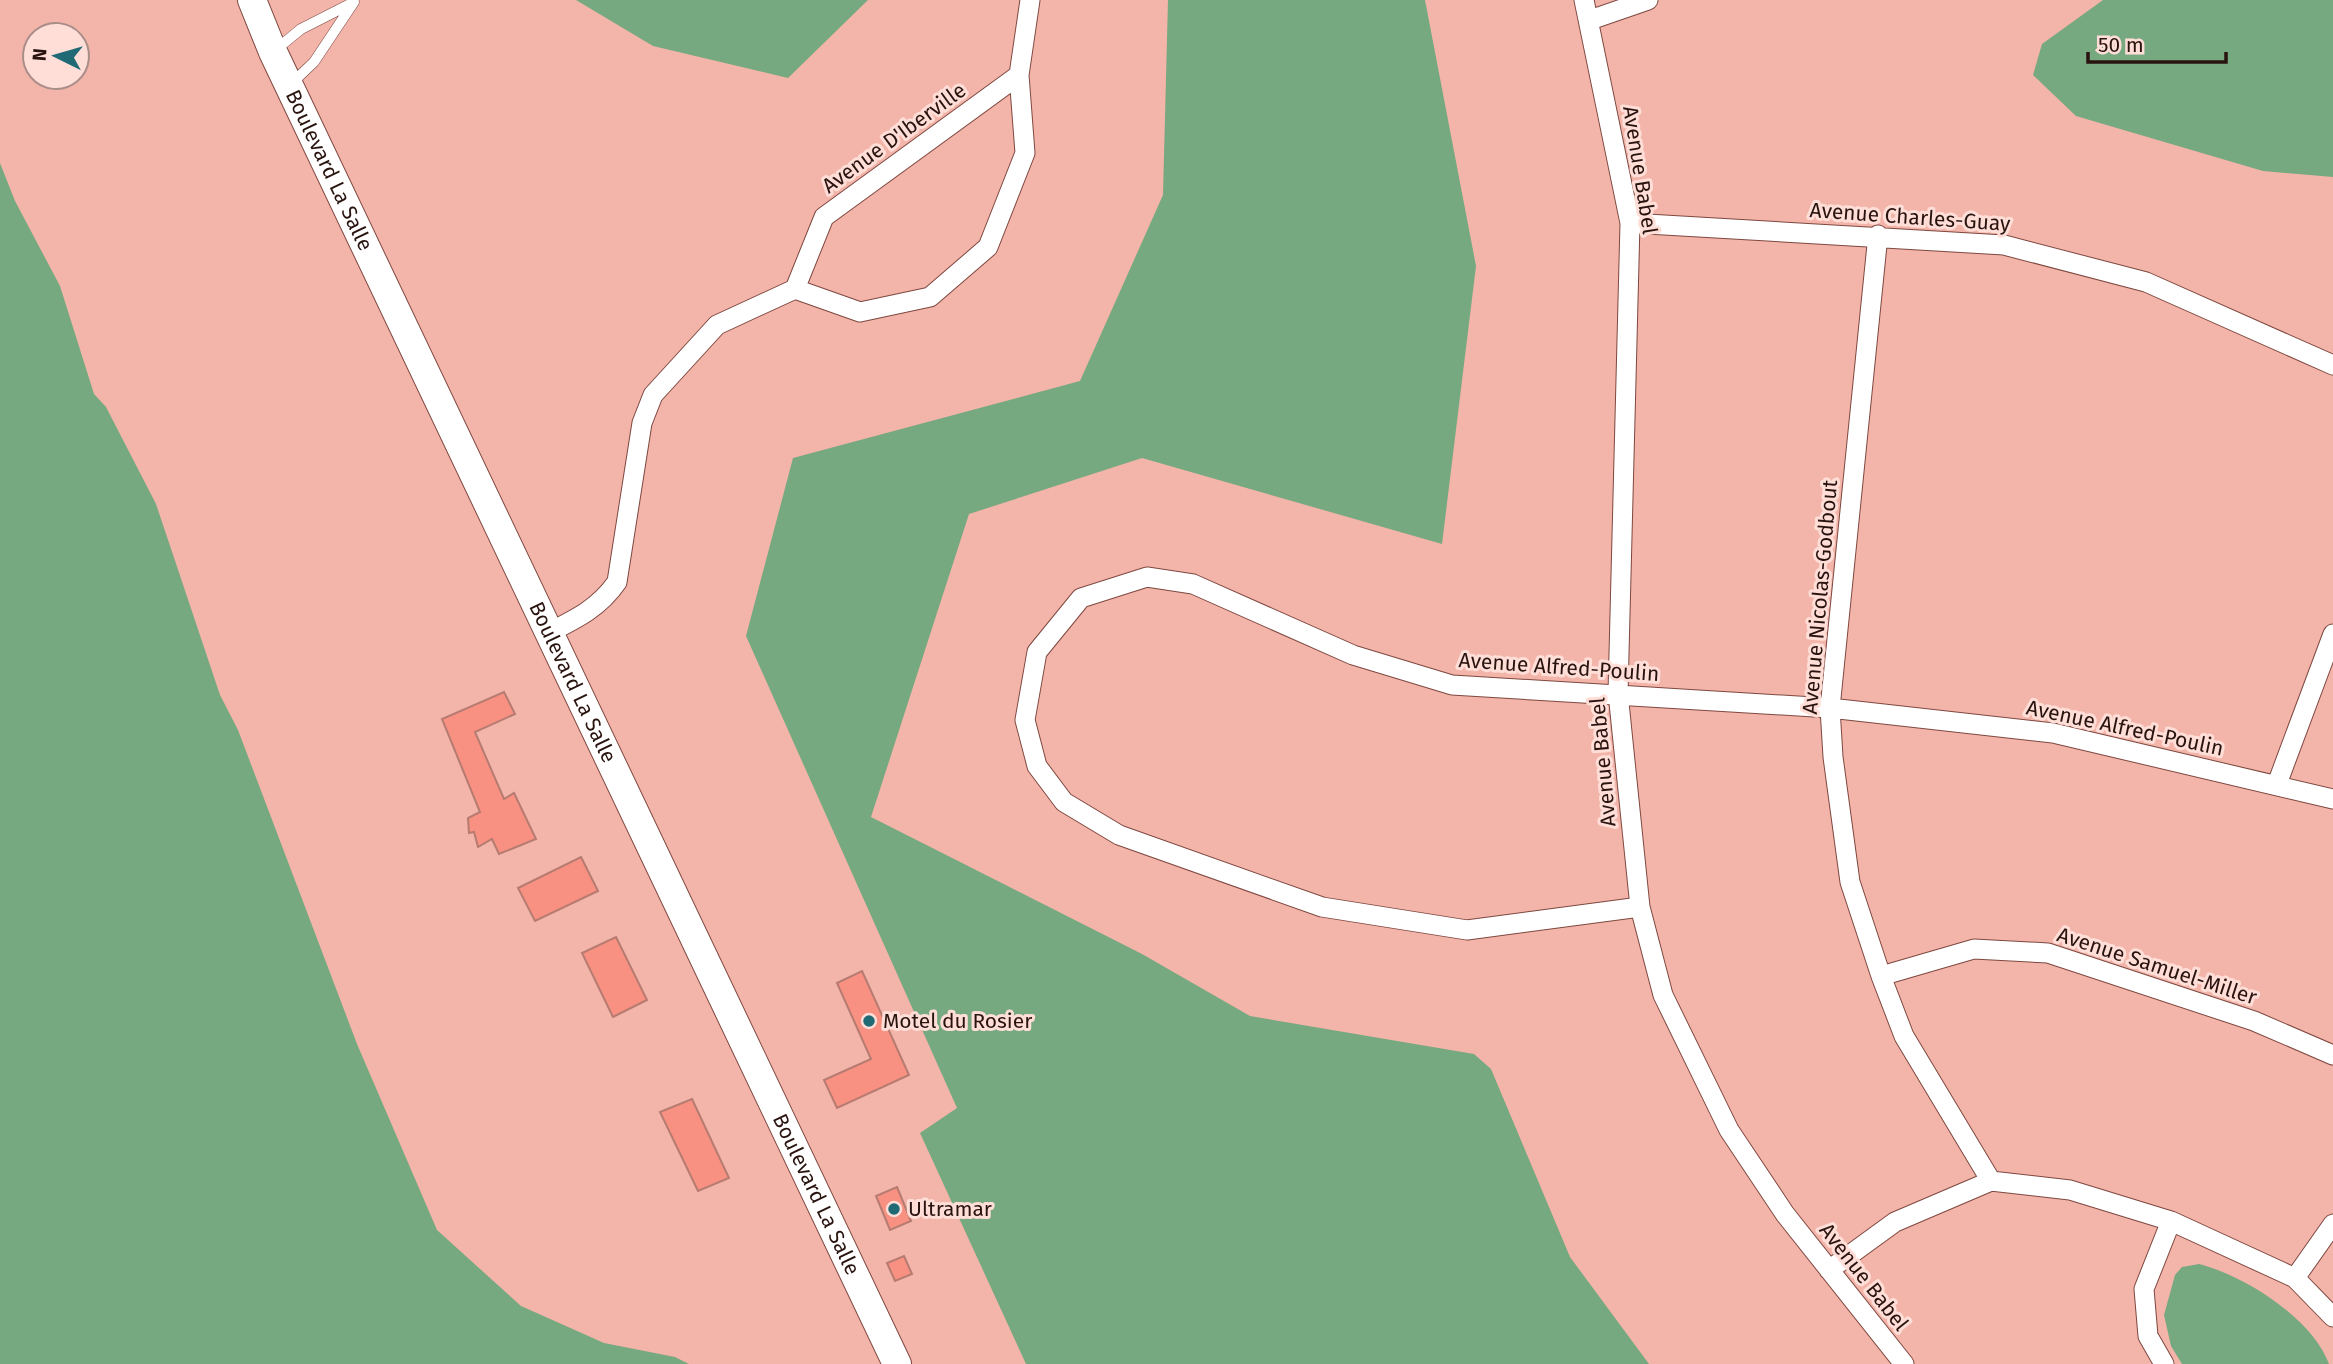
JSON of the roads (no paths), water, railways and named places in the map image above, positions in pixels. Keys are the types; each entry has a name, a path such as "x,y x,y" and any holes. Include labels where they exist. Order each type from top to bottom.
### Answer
{"street":[{"name":"Boulevard La Salle","path":"252,0 289,86 897,1364"},
{"path":"548,633 584,615 605,600 617,582 642,423 653,395 717,325 795,289 860,312 930,297 988,247 1025,153 1019,75 1030,0"},
{"name":"Avenue Babel","path":"1584,0 1630,223 1618,693 1640,907 1663,995 1729,1130 1786,1214 1904,1364"},
{"path":"1590,20 1648,0"},
{"name":"Avenue D'Iberville","path":"795,289 824,217 1019,75"},
{"name":"Avenue Charles-Guay","path":"1630,223 1878,235 2004,245 2146,282 2333,365"},
{"name":"Avenue Nicolas-Godbout","path":"1878,235 1830,708 1833,757 1850,882 1881,976 1905,1036 1991,1181"},
{"name":"Avenue Alfred-Poulin","path":"1640,907 1467,930 1322,907 1119,835 1064,802 1037,766 1025,720 1037,652 1081,598 1147,577 1194,584 1353,655 1452,685 1830,708 2053,733 2333,799"},
{"path":"2277,784 2333,634"},
{"name":"Avenue Samuel-Miller","path":"1881,976 1974,950 2049,953 2254,1021 2333,1055"},
{"path":"1829,1270 1895,1222 1991,1181 2070,1190 2171,1221 2295,1278 2333,1317"},
{"path":"2164,1364 2148,1336 2144,1289 2171,1221"},
{"path":"2295,1278 2333,1224"}],"lane":[{"path":"273,52 301,29 356,1"},
{"path":"289,86 314,62 356,1"}],"place":[{"name":"Motel du Rosier","path":"869,1021"},
{"name":"Ultramar","path":"894,1209"}]}
